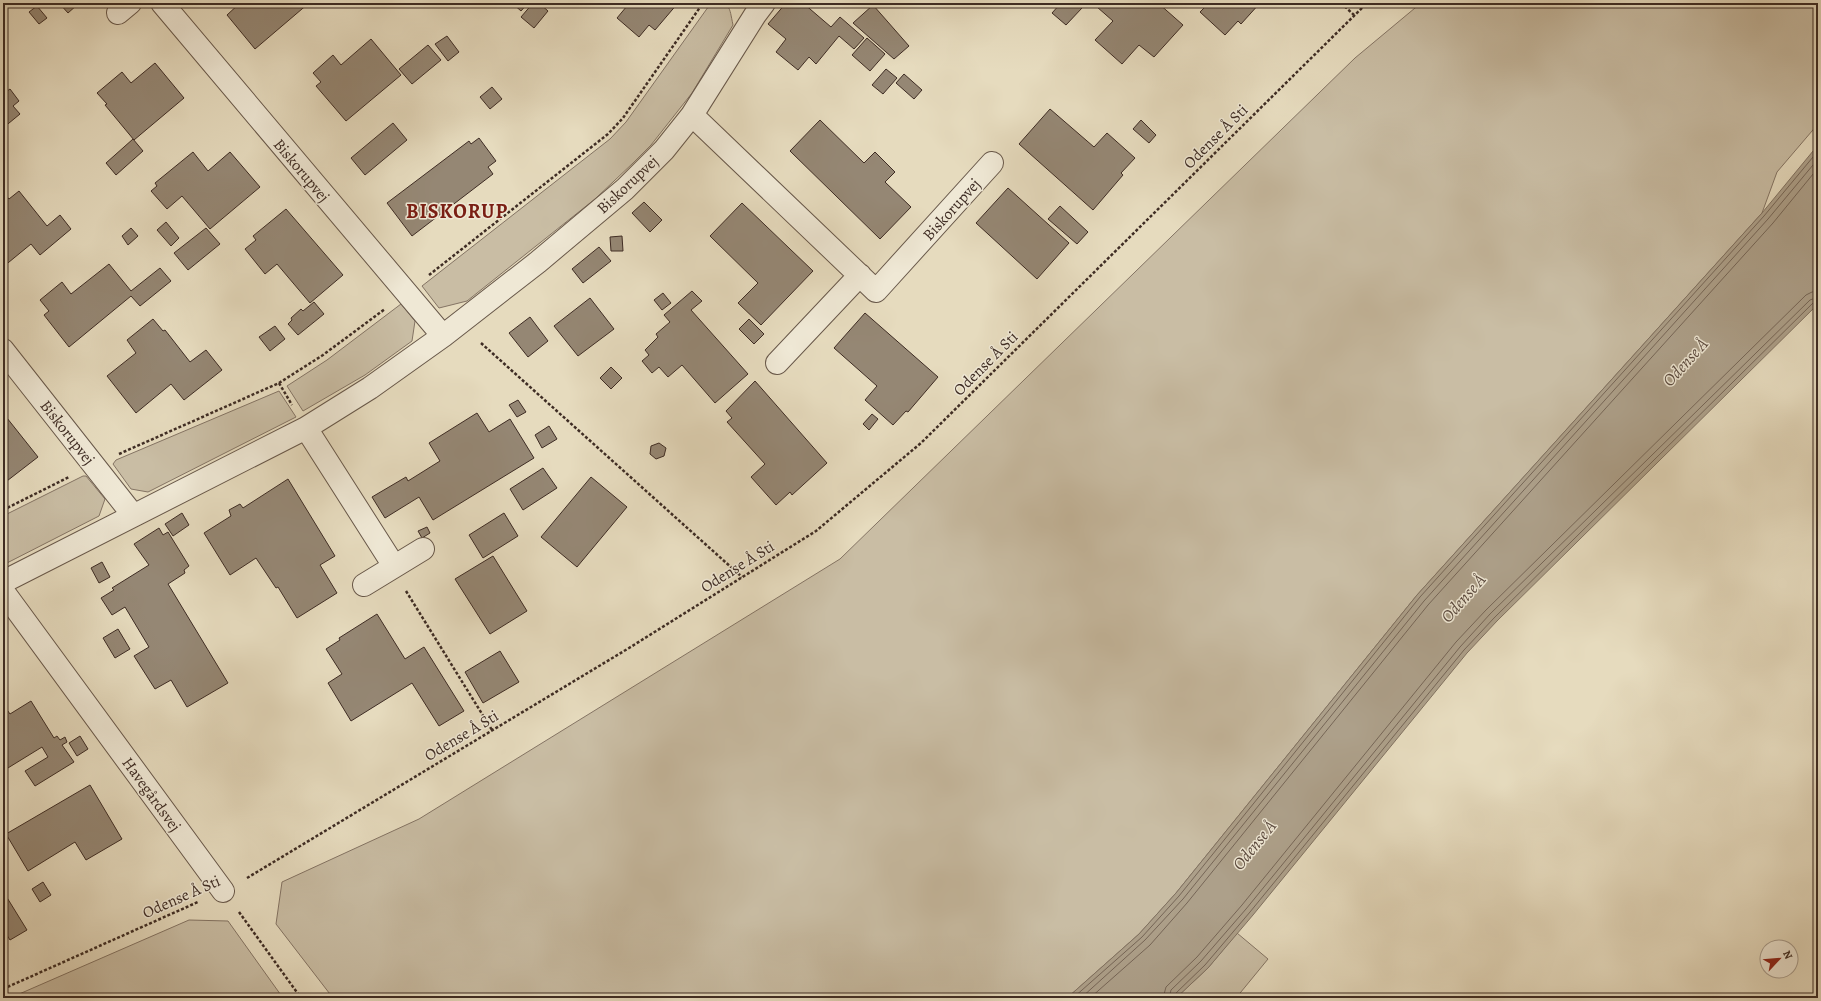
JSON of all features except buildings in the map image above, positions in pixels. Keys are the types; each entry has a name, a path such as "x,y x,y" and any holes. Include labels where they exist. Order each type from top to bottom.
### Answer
{"street":[{"name":"Biskorupvej","path":"162,3 450,330"},
{"name":"Biskorupvej","path":"3,582 306,428 370,388 450,330 538,262 625,189 664,150 692,115 753,7"},
{"name":"Biskorupvej","path":"692,115 876,291 992,163"},
{"path":"777,363 860,276"},
{"name":"Biskorupvej","path":"3,350 133,515"},
{"path":"306,428 392,567"},
{"path":"364,585 423,549"},
{"name":"Havegårdsvej","path":"3,591 223,891"}],"path":[{"path":"1341,3 1354,15"},
{"name":"Odense Å Sti","path":"3,989 223,891 253,875 629,648 816,531 921,443 1366,3"},
{"path":"450,330 742,577"},
{"path":"392,567 492,730"},
{"path":"223,891 301,998"}],"shaded area":[{"path":"711,3 722,4 728,7 733,25 692,93 651,145 595,199 467,301 439,308 422,286 610,139 626,122"},
{"path":"1421,3 1818,3 1818,124 1777,172 1762,213 1417,595 1176,893 1139,934 1067,998 333,998 276,924 282,882 419,819 840,559 1355,58"},
{"path":"401,304 415,321 412,341 365,375 303,411 287,386 327,360"},
{"path":"279,391 296,417 148,492 131,489 113,464 116,460"},
{"path":"83,476 86,476 105,499 99,516 3,565 3,516"},
{"path":"189,920 228,921 283,998 10,998"},
{"path":"1237,933 1268,959 1236,998 1176,998 1208,968"}],"water":[{"name":"Odense Å","path":"1818,145 1818,304 1497,621 1467,653 1253,915 1208,968 1176,998 1067,998 1139,934 1176,893 1417,595 1762,213"}],"district":[{"name":"BISKORUP","path":"457,211"}]}
